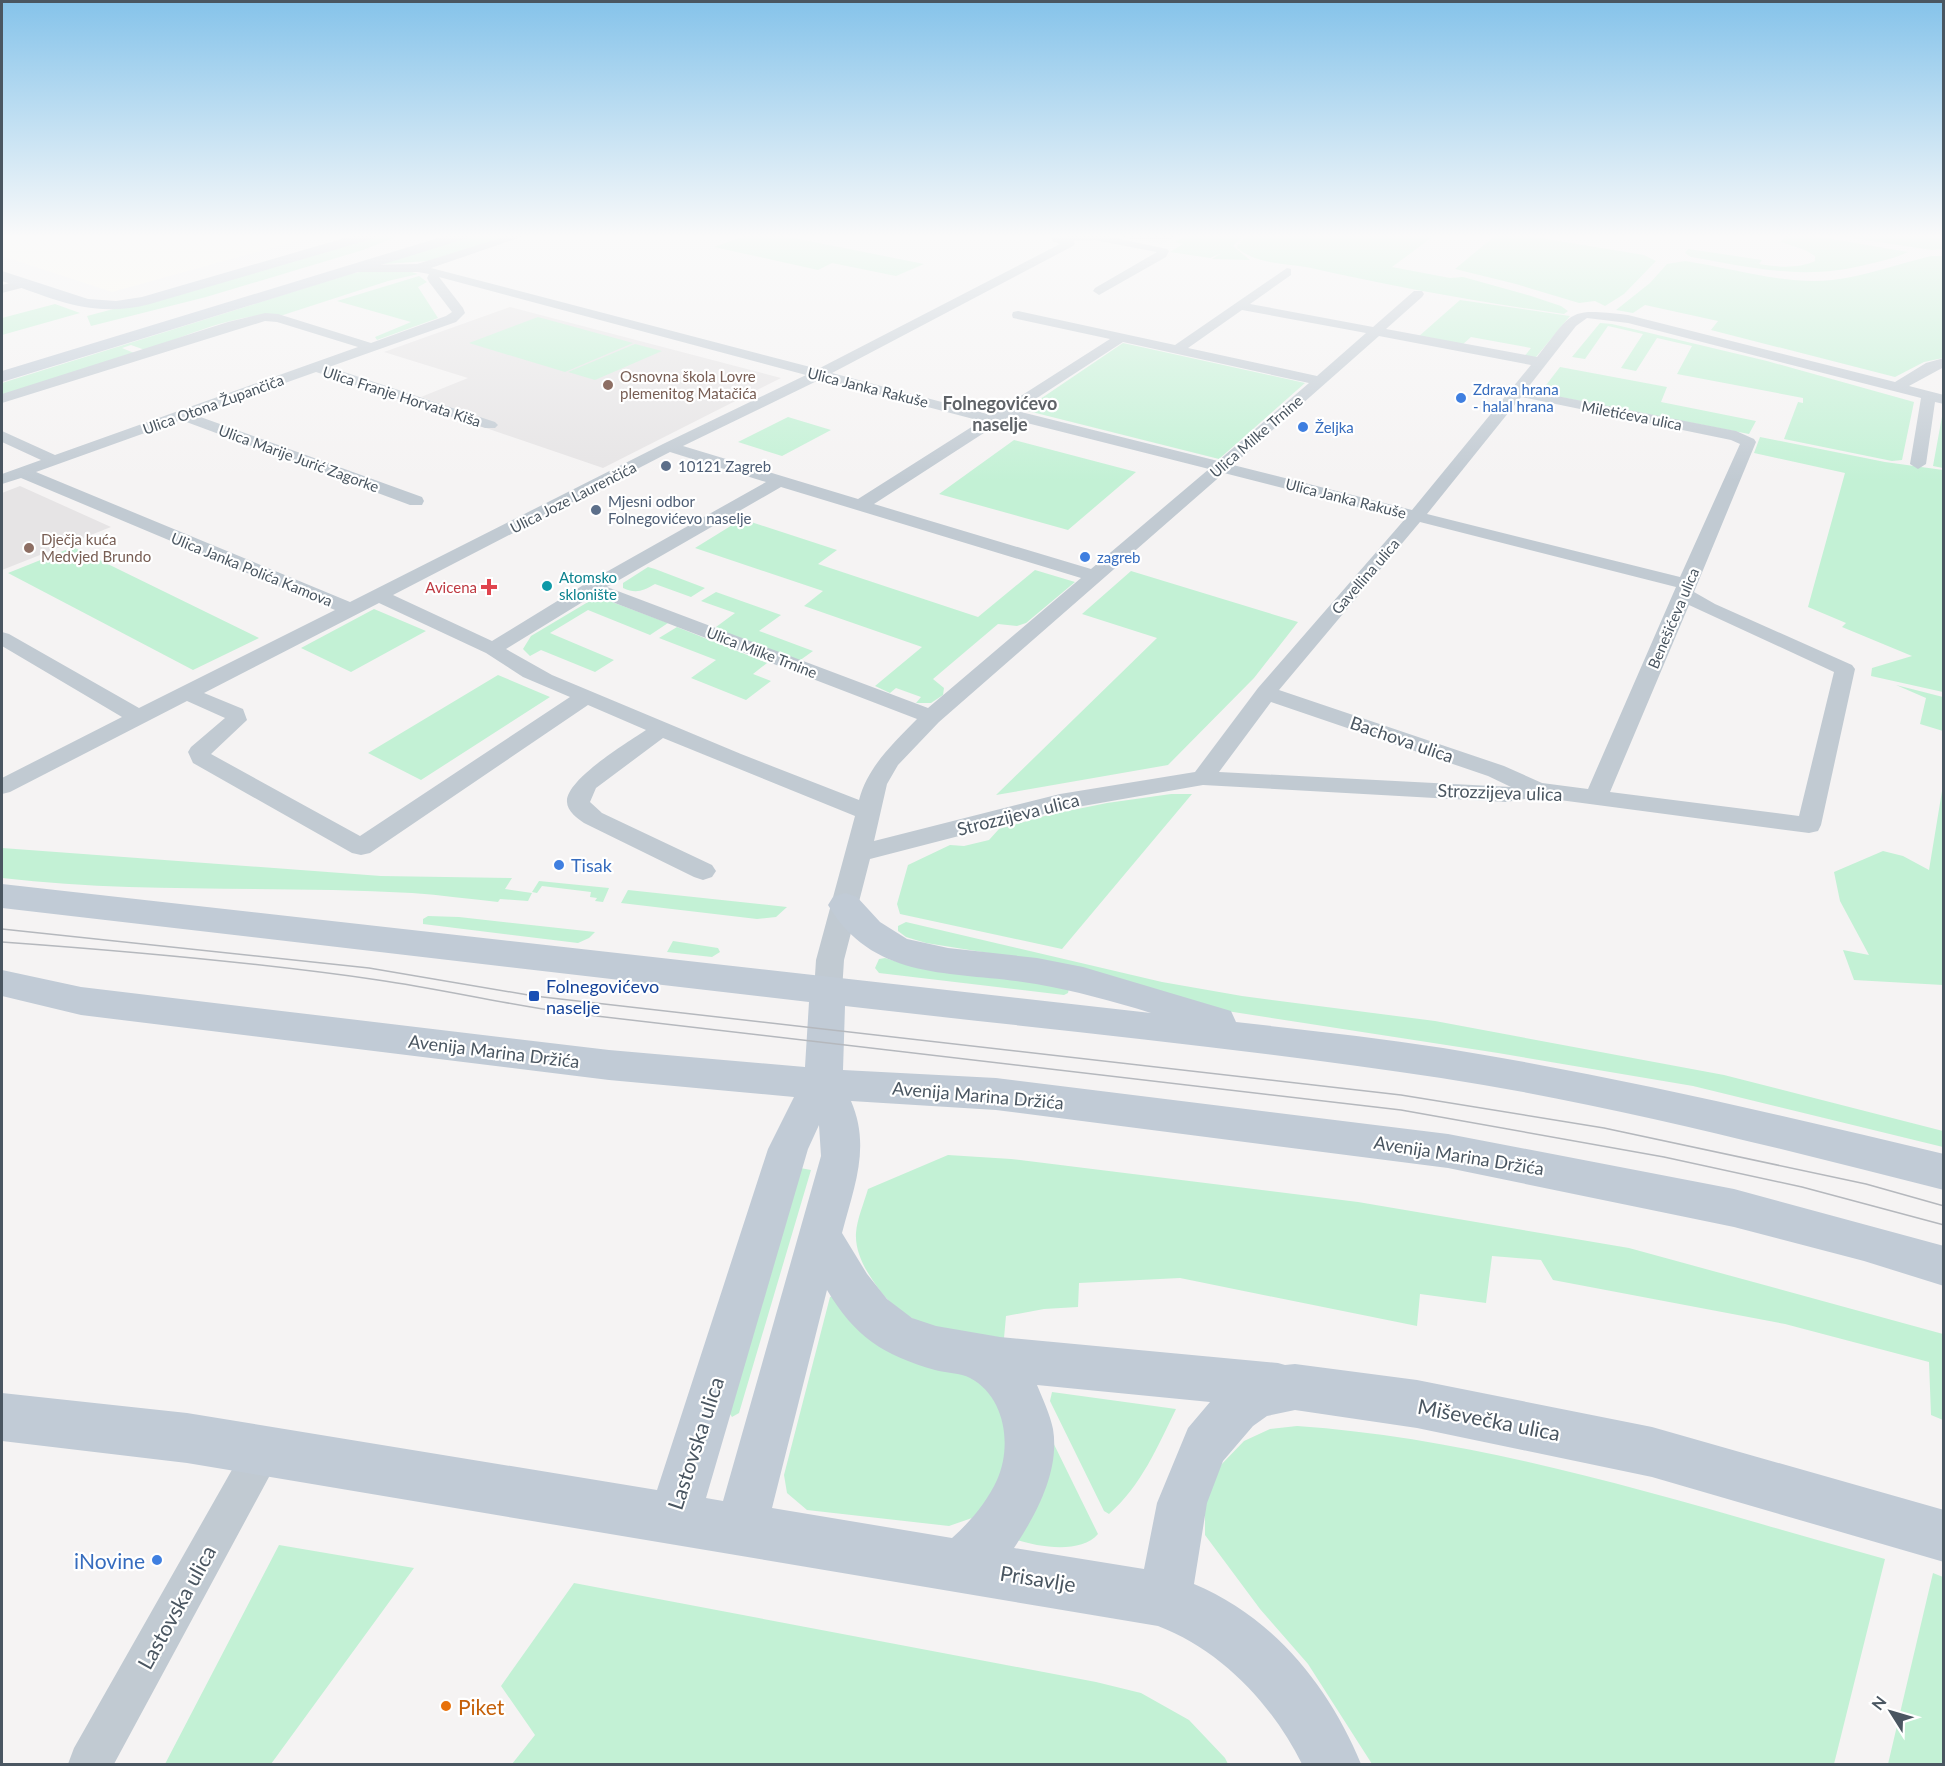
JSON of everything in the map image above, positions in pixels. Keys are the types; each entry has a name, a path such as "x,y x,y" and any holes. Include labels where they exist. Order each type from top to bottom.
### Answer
{"main road":[{"path":"2,359 145,317"},
{"path":"2,366 162,317"},
{"path":"2,377 197,317"},
{"path":"105,327 124,323"},
{"path":"2,896 1280,1042 1442,1063 1716,1116 1944,1172"},
{"path":"845,905 858,923 872,936 895,949 1085,981 1163,1002 1280,1042"},
{"name":"Avenija Marina Držića","path":"2,983 81,1001 609,1065 823,1084 996,1094 1448,1151 1734,1208 1864,1242 1944,1266"},
{"name":"Lastovska ulica","path":"2,1417 187,1438 674,1518 788,1149 823,1084 828,991"},
{"path":"2,1002 81,1001"},
{"name":"Lastovska ulica","path":"741,1529 819,1233 842,1156 842,1130 834,1105 823,1084"},
{"path":"819,1233 847,1281 876,1319 895,1333 913,1340 981,1357 1295,1387"},
{"path":"961,1565 996,1531 1012,1505 1025,1476 1031,1449 1027,1422 1018,1397 1003,1375 981,1357"},
{"name":"Miševečka ulica","path":"1164,1601 1182,1503 1205,1445 1236,1408 1266,1392 1295,1387 1417,1404 1652,1452 1944,1536"},
{"name":"Prisavlje","path":"674,1518 1164,1601 1191,1610 1226,1631 1267,1669 1301,1709 1332,1764"}],"street":[{"path":"2,399 221,328 263,317"},
{"path":"270,317 371,347"},
{"name":"Ulica Otona Župančiča","path":"2,479 453,317"},
{"name":"Ulica Janka Rakuše","path":"601,317 815,374 1220,467 1416,515 1685,589"},
{"name":"Ulica Joze Laurenčića","path":"378,595 926,317"},
{"path":"1029,317 1320,381"},
{"path":"1178,349 1224,317"},
{"path":"1303,317 1540,362"},
{"name":"Ulica Milke Trnine","path":"828,991 830,960 875,784 889,761 931,717 1392,317"},
{"name":"Gavellina ulica","path":"1203,778 1266,693 1416,515 1575,319 1579,317"},
{"name":"Gavellina ulica","path":"1615,317 1707,337 1936,398"},
{"path":"861,505 1122,337"},
{"path":"1897,387 1923,370 1944,362"},
{"name":"Ulica Franje Horvata Kiša","path":"315,367 490,425"},
{"name":"Miletićeva ulica","path":"1517,392 1746,439"},
{"path":"1918,464 1936,398"},
{"name":"Ulica Marije Jurić Zagorke","path":"181,415 416,501"},
{"path":"2,436 54,460"},
{"name":"Benešićeva ulica","path":"1596,797 1740,465 1748,445 1746,439"},
{"path":"669,447 1093,576"},
{"name":"Ulica Janka Polića Kamova","path":"21,472 350,609"},
{"path":"493,650 592,588 779,481"},
{"name":"Ulica Milke Trnine","path":"592,588 931,717"},
{"name":"Strozzijeva ulica","path":"859,853 1060,802 1203,778 1506,795 1537,790 1809,825 1845,669 1708,608 1685,589"},
{"path":"2,787 378,595 493,650 506,660 585,696 793,785 868,812"},
{"path":"2,638 138,717"},
{"path":"187,693 235,714 236,720 199,752 201,758 361,847 585,696"},
{"name":"Bachova ulica","path":"1266,693 1496,771 1537,790"},
{"path":"661,729 588,783 580,794 578,803 581,810 592,818 703,871"},
{"name":"Lastovska ulica","path":"90,1764 263,1451"}],"shaded area":[{"name":"Osnovna škola Lovre plemenitog Matačića","path":"481,317 550,317 781,378 603,468 486,428 496,423 421,397 468,378 384,352"},
{"name":"Dječja kuća Medvjed Brundo","path":"20,486 111,527 2,570 2,493"}],"green space":[{"path":"4,317 64,317 2,335 2,318"},
{"path":"88,317 125,317 91,326"},
{"path":"211,317 246,317 194,332 145,350 131,345 122,348 134,353 2,395 2,383"},
{"path":"395,317 438,318 377,340 375,337 411,322"},
{"path":"540,317 633,343 565,372 469,343"},
{"path":"1440,317 1569,317 1536,357 1524,357 1531,348 1471,337 1462,345 1418,337"},
{"path":"1702,317 1943,317 1943,358 1924,362 1895,377 1711,330 1718,321"},
{"path":"1600,323 1767,361 1914,402 1902,460 1892,461 1784,439 1798,402 1803,403 1803,398 1677,374 1692,346 1657,338 1636,371 1621,368 1643,334 1608,326 1585,359 1572,357"},
{"path":"1123,343 1305,383 1219,459 1024,410"},
{"path":"635,344 662,351 595,380 568,372"},
{"path":"1560,367 1667,387 1661,402 1756,421 1749,434 1540,393"},
{"path":"1943,411 1943,468 1933,466"},
{"path":"788,417 831,430 782,456 738,442"},
{"path":"1760,437 1885,462 1943,470 1943,692 1871,676 1872,668 1912,656 1842,627 1846,623 1808,607 1845,473 1754,453"},
{"path":"1014,440 1136,472 1068,530 939,494"},
{"path":"742,519 837,550 818,564 978,617 1035,570 1075,582 1026,623 1017,626 998,624 933,679 944,688 943,695 931,703 916,703 921,697 896,688 890,693 875,686 922,647 804,606 823,591 695,548"},
{"path":"73,547 259,638 193,670 8,573"},
{"path":"648,567 705,588 691,597 655,584 639,591 623,588 623,583"},
{"path":"1131,571 1298,622 1254,678 1168,765 996,795 1157,638 1082,614"},
{"path":"716,592 781,615 759,631 813,651 799,661 719,632 716,627 735,613 701,601"},
{"path":"596,599 604,599 668,623 650,635 588,610 550,633 614,660 595,672 541,650 530,656 523,649 531,636"},
{"path":"374,609 426,631 351,672 301,648"},
{"path":"677,627 767,663 753,674 771,681 746,700 691,678 716,660 659,638"},
{"path":"498,675 550,697 421,780 368,753"},
{"path":"1896,685 1943,697 1943,731 1920,724 1926,698"},
{"path":"1943,785 1943,985 1854,980 1843,950 1869,955 1840,901 1834,872 1883,851 1903,856 1929,870"},
{"path":"1171,794 1192,794 1062,949 900,914 897,904 908,865 950,845 964,846 989,840 999,829 1048,815 1107,803"},
{"path":"2,848 381,876 512,878 505,889 532,893 528,901 500,899 498,902 423,894 361,891 155,888 53,883 2,878"},
{"path":"539,881 609,888 603,902 595,901 597,898 590,897 591,892 542,886 537,893 532,892"},
{"path":"628,890 787,907 776,917 757,919 621,903"},
{"path":"428,916 459,917 595,932 578,943 423,924 423,919"},
{"path":"906,922 1162,982 1242,996 1435,1021 1724,1075 1943,1131 1943,1147 1693,1086 1201,1007 1038,961 926,943 906,937 898,931 898,926"},
{"path":"673,941 718,948 720,952 712,957 667,952"},
{"path":"885,958 930,969 1046,983 1069,988 1068,993 1064,995 879,973 875,968 879,959"},
{"path":"948,1155 1011,1159 1358,1202 1629,1248 1943,1334 1943,1420 1931,1415 1929,1362 1785,1324 1553,1280 1541,1260 1492,1256 1486,1303 1420,1294 1417,1326 1180,1278 1079,1283 1078,1307 1044,1309 1006,1316 1004,1338 945,1330 912,1318 897,1308 883,1294 862,1261 856,1233 868,1189"},
{"path":"800,1168 811,1170 739,1413 732,1417 728,1411"},
{"path":"836,1295 981,1382 998,1399 1012,1447 989,1501 972,1518 949,1526 807,1510 787,1493 784,1475 830,1297"},
{"path":"1052,1392 1176,1409 1140,1478 1109,1514 1104,1511 1050,1401"},
{"path":"1045,1426 1098,1534 1091,1540 1071,1547 1037,1545 1017,1540"},
{"path":"1297,1426 1447,1445 1520,1460 1667,1497 1885,1559 1834,1764 1372,1764 1308,1664 1260,1609 1205,1535 1205,1503 1218,1468 1244,1441 1270,1429"},
{"path":"279,1545 414,1568 271,1764 165,1764"},
{"path":"1933,1573 1943,1577 1943,1764 1888,1764"},
{"path":"574,1583 1096,1682 1141,1693 1189,1720 1228,1764 512,1764 535,1735 501,1686"}],"tram line":[{"path":"2,929 369,968 534,996 1401,1095 1604,1128 1866,1184 1944,1206"},
{"path":"2,942 237,962 401,984 562,1012 1401,1110 1664,1157 1802,1187 1944,1225"}],"place":[{"name":"Osnovna škola Lovre plemenitog Matačića","path":"608,385"},
{"name":"Zdrava hrana - halal hrana","path":"1461,398"},
{"name":"Željka","path":"1303,427"},
{"name":"10121 Zagreb","path":"666,466"},
{"name":"Mjesni odbor Folnegovićevo naselje","path":"596,510"},
{"name":"Dječja kuća Medvjed Brundo","path":"29,548"},
{"name":"zagreb","path":"1085,557"},
{"name":"Atomsko sklonište","path":"547,586"},
{"name":"Avicena","path":"489,587"},
{"name":"Tisak","path":"559,865"},
{"name":"Folnegovićevo naselje","path":"534,996"},
{"name":"iNovine","path":"157,1560"},
{"name":"Piket","path":"446,1706"}],"district":[{"name":"Folnegovićevo naselje","path":"1000,413"}]}
